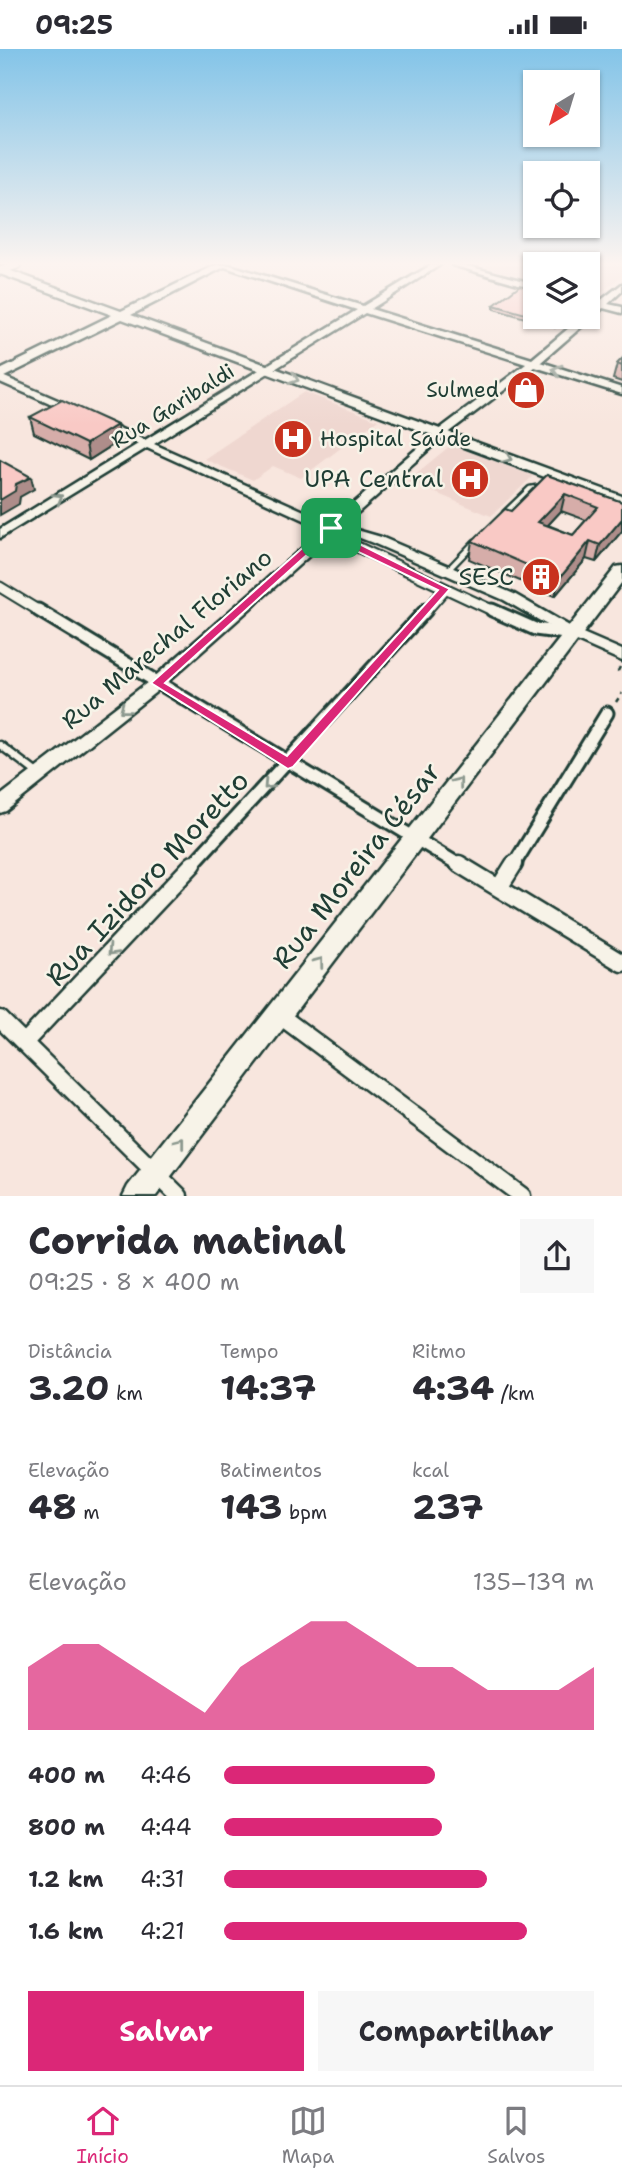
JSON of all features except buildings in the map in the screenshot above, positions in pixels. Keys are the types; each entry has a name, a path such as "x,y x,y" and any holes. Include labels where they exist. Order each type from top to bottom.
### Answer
{"main road":[{"path":"0,377 118,319"},
{"path":"130,319 441,433 586,491 622,501"},
{"name":"Rua Moreira César","path":"138,1196 622,571"}],"street":[{"name":"Rua Garibaldi","path":"0,534 349,319"},
{"path":"394,319 622,391"},
{"name":"Rua Marechal Floriano","path":"0,806 157,683 441,433 534,363 572,329"},
{"path":"0,377 331,528 364,535 509,597 573,634 622,656"},
{"path":"331,528 353,545 535,629 573,634"},
{"path":"0,587 288,764 415,837 622,963"},
{"name":"Rua Izidoro Moretto","path":"24,1044 288,764 445,589"},
{"path":"499,888 607,713"},
{"path":"279,1015 522,1196"},
{"path":"0,1019 179,1196"}],"lane":[{"path":"502,516 530,489 547,487"},
{"path":"448,570 484,534"},
{"path":"0,745 40,774"}],"path":[{"path":"622,665 618,671 622,673"}],"shaded area":[{"name":"Hospital Saúde","path":"304,392 378,420 301,478 273,466 253,480 204,459"},
{"name":"UPA Central","path":"451,445 533,476 491,516 407,481"}],"place":[{"name":"Sulmed","path":"526,390"},
{"name":"Hospital Saúde","path":"293,439"},
{"name":"UPA Central","path":"470,479"},
{"name":"SESC","path":"541,577"}],"route":[{"path":"331,528 353,545 445,589 288,764 157,683 331,528"}]}
